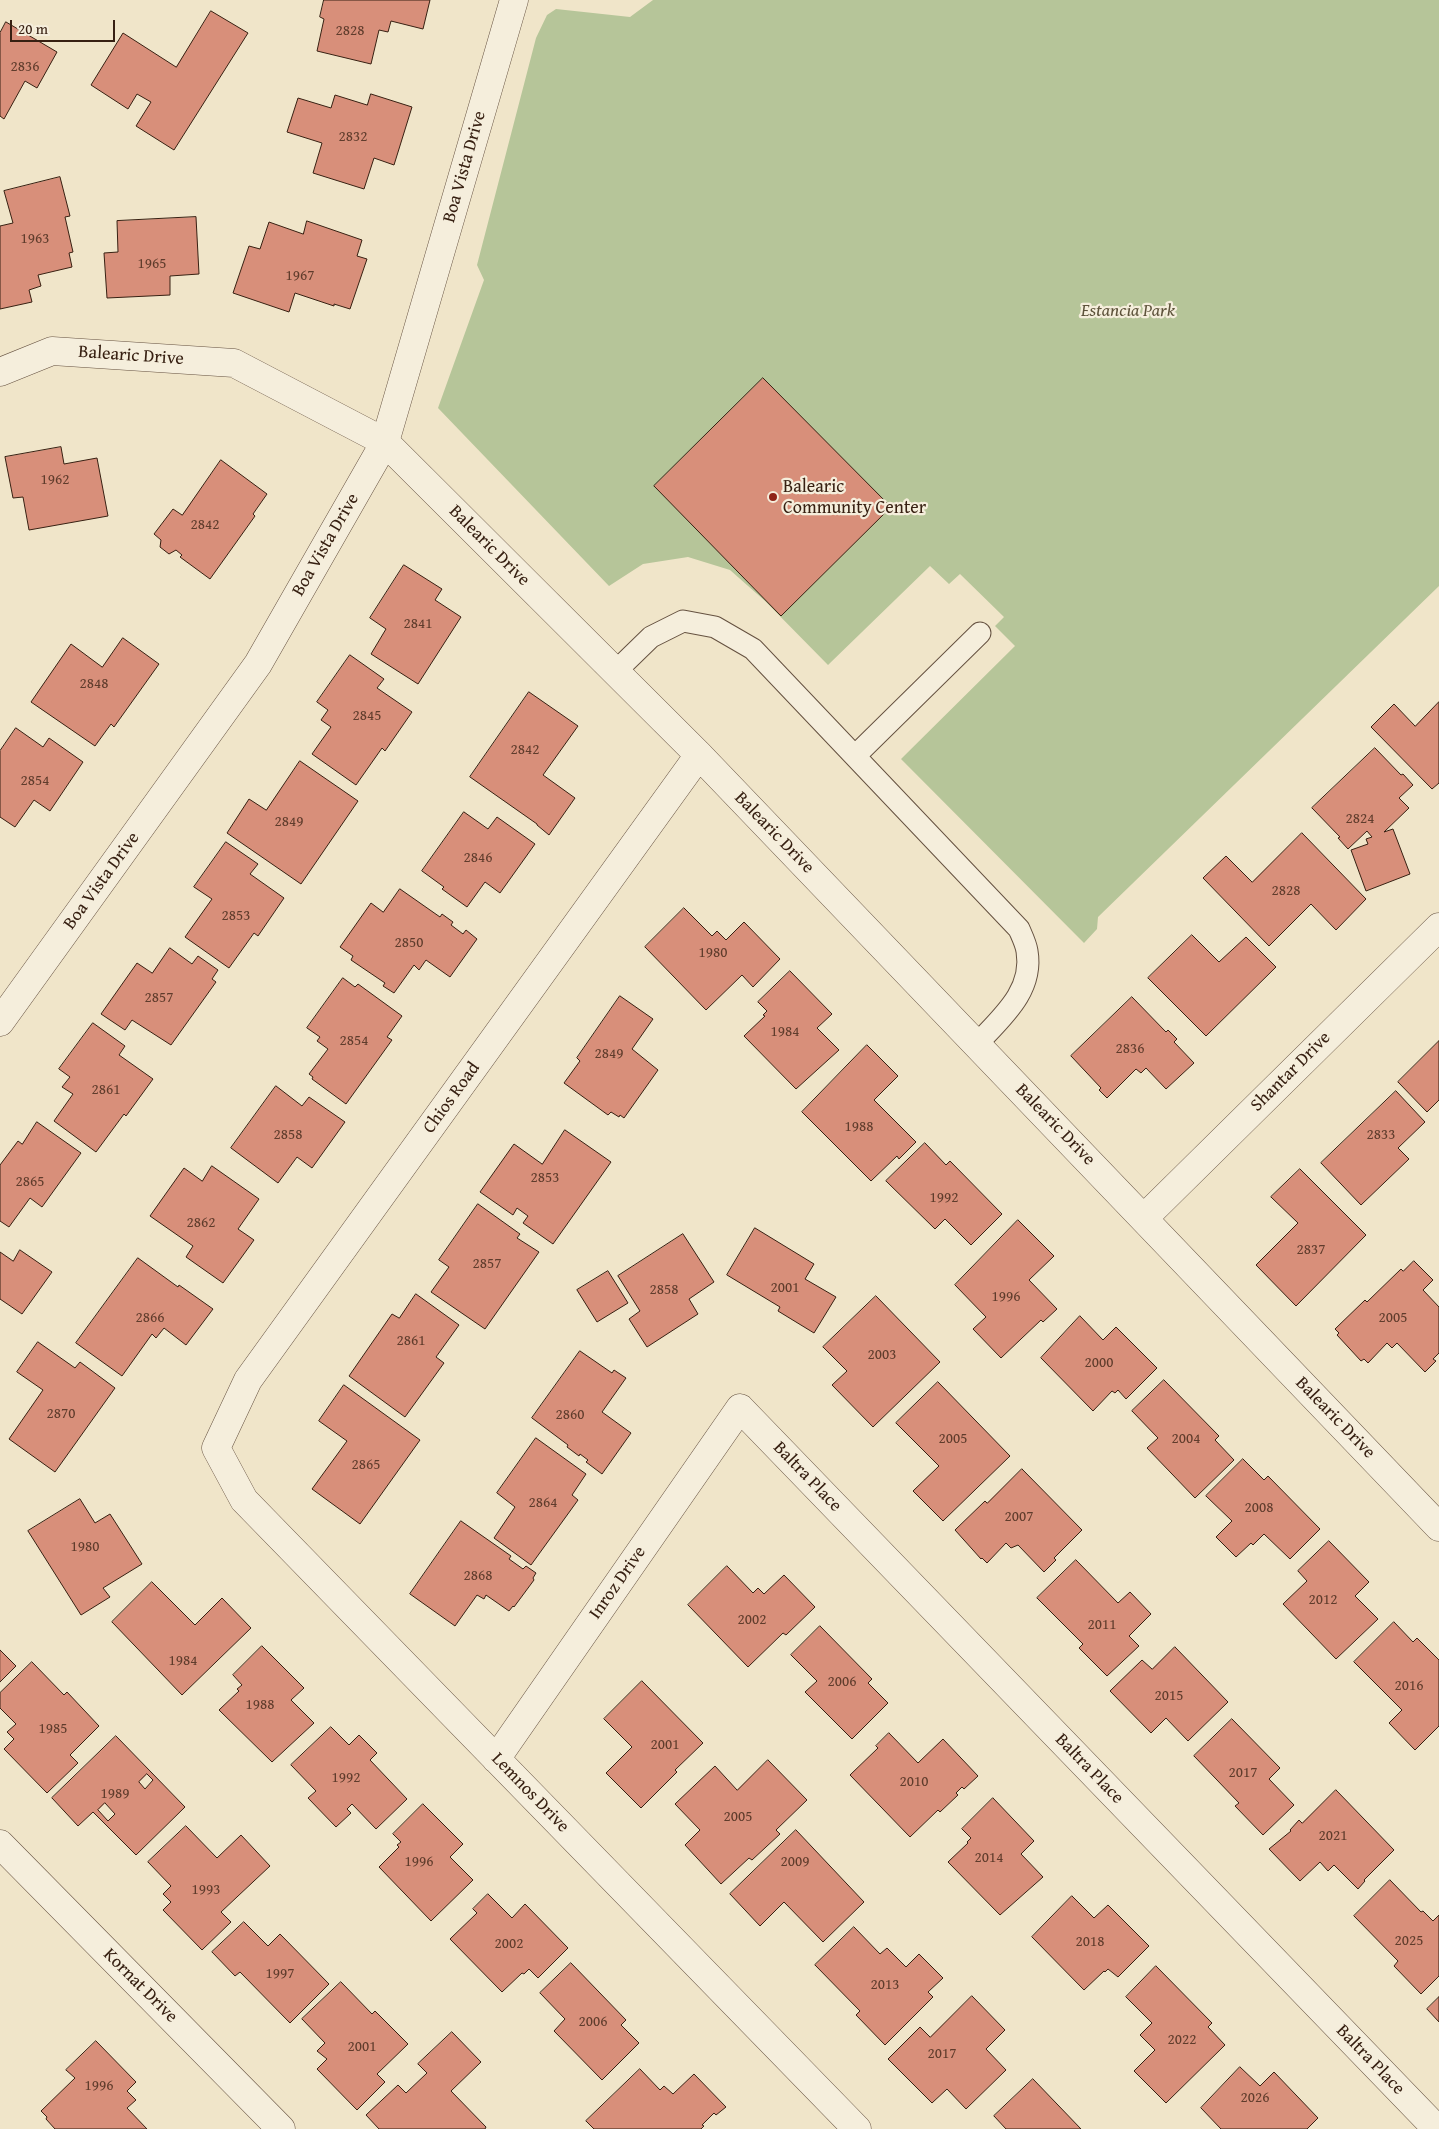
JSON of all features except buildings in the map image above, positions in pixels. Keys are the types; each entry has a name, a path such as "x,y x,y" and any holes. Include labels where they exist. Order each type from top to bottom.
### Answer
{"street":[{"name":"Boa Vista Drive","path":"0,1022 258,664 385,442 514,0"},
{"name":"Balearic Drive","path":"0,372 52,351 234,363 385,442 699,755 1439,1526"},
{"name":"Chios Road","path":"216,1448 248,1380 699,755"},
{"name":"Shantar Drive","path":"1144,1218 1439,927"},
{"name":"Inroz Drive","path":"496,1759 740,1408"},
{"name":"Baltra Place","path":"740,1408 1437,2129"},
{"name":"Lemnos Drive","path":"216,1448 244,1500 857,2129"},
{"name":"Kornat Drive","path":"0,1844 281,2129"}],"lane":[{"path":"615,672 651,637 683,621 715,627 753,649 1019,929 1028,950 1028,975 1016,1002 976,1044"},
{"path":"855,756 980,633"}],"green space":[{"name":"Estancia Park","path":"653,0 1439,0 1439,586 1098,917 1097,929 1084,943 901,759 1015,646 995,626 1004,617 960,574 949,584 930,566 828,665 765,601 730,570 688,557 643,564 609,586 438,408 484,280 477,265 536,38 547,15 556,9 630,17"}],"place":[{"name":"Balearic Community Center","path":"773,497"}]}
